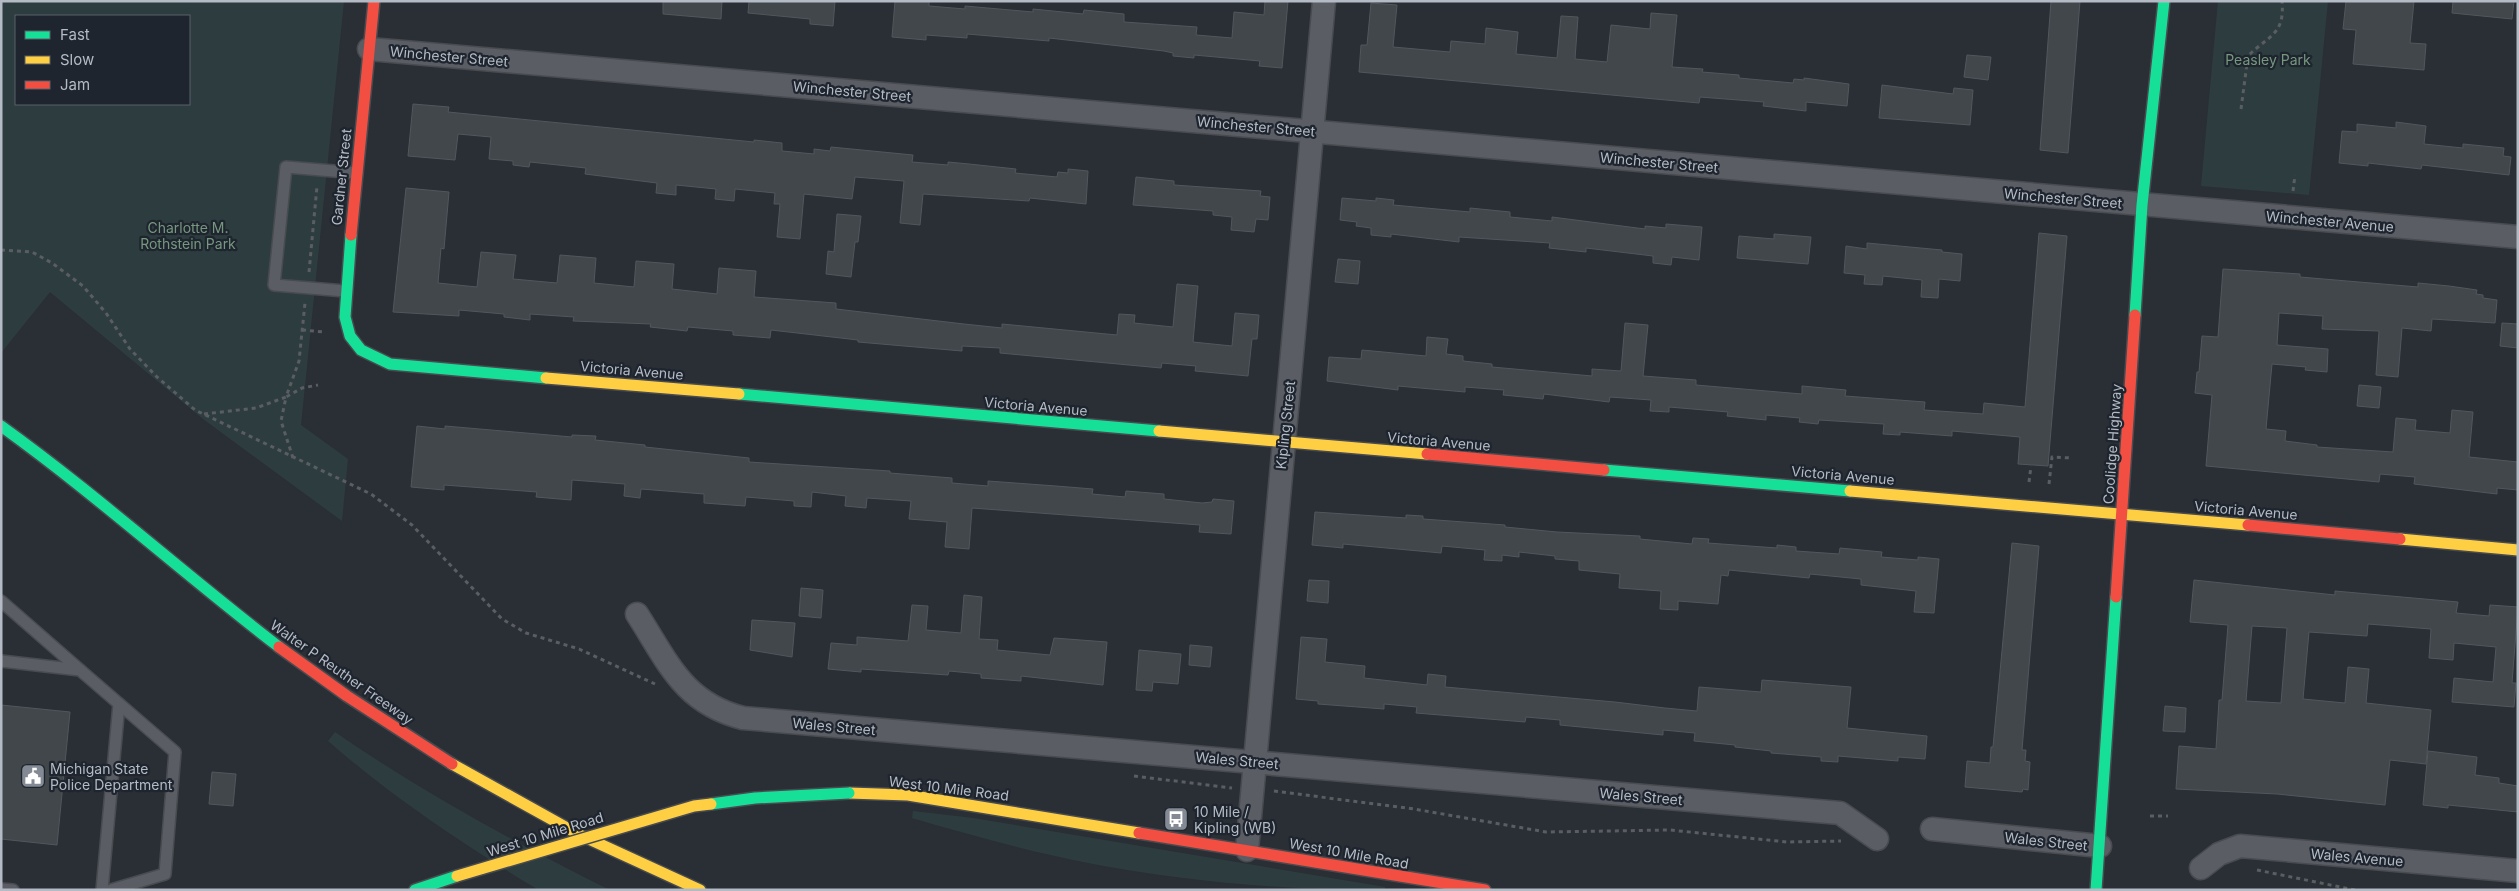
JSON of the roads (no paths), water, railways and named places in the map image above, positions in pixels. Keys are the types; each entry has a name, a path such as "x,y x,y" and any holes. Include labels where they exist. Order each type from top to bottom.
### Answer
{"main road":[{"name":"Gardner Street","path":"361,351 346,327 345,291 374,1"},
{"name":"Coolidge Highway","path":"2096,890 2142,205 2164,1"},
{"name":"Victoria Avenue","path":"361,351 390,364 1284,443 2068,510 2122,513 2518,550"},
{"name":"Walter P Reuther Freeway","path":"1,426 238,616 353,700 410,738 540,813 612,850 700,890"},
{"name":"West 10 Mile Road","path":"415,890 694,806 755,798 849,793 908,795 977,805 1408,879 1485,890"},
{"path":"427,890 457,876"}],"street":[{"name":"Kipling Street","path":"1247,850 1324,1"},
{"name":"Winchester Street","path":"369,49 2142,205"},
{"name":"Winchester Avenue","path":"2142,205 2518,237"},
{"name":"Wales Street","path":"637,614 681,682 698,699 726,713 743,718 1840,813 1877,839"},
{"name":"Wales Street","path":"1932,829 2100,846"},
{"name":"Wales Avenue","path":"2201,868 2218,854 2240,846 2518,871"}],"lane":[{"path":"345,291 274,285 286,167 356,173"},
{"path":"1,601 175,752 165,874 111,890"},
{"path":"1,661 80,670"},
{"path":"102,890 119,704"},
{"path":"1,889 14,890"}],"place":[{"name":"Michigan State Police Department","path":"33,776"},
{"name":"10 Mile / Kipling (WB)","path":"1176,819"}],"park label":[{"name":"Peasley Park","path":"2268,59"},
{"name":"Charlotte M. Rothstein Park","path":"188,236"}]}
